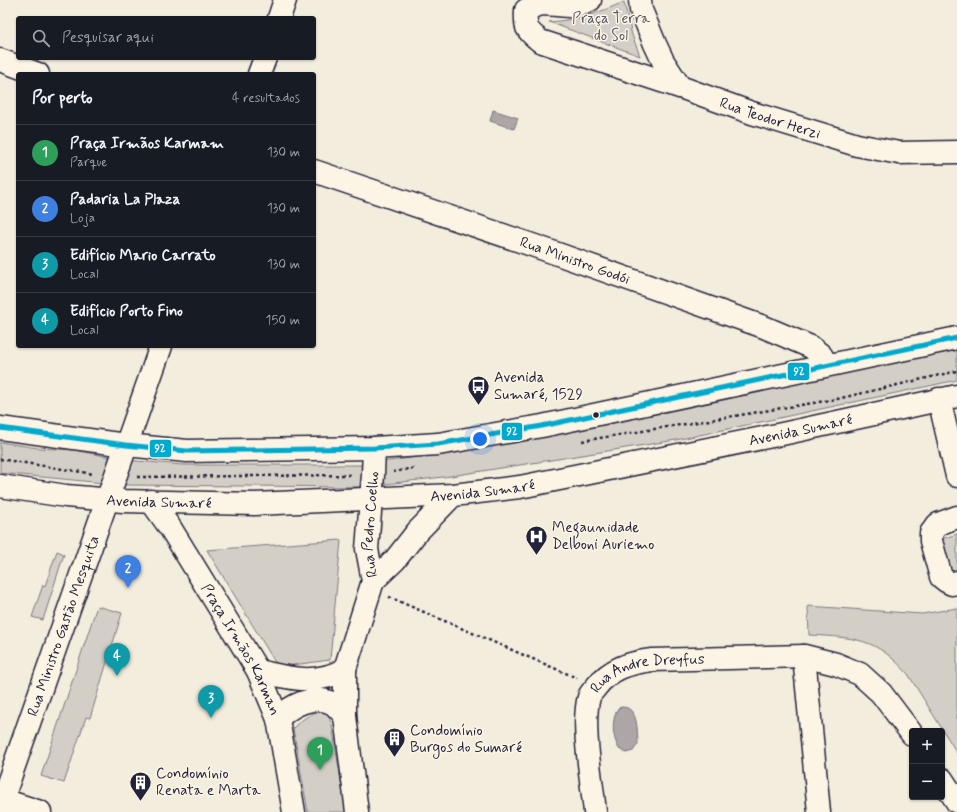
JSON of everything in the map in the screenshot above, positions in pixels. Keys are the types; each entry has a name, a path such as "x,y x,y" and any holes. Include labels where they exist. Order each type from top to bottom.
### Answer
{"street":[{"path":"280,16 285,0"},
{"path":"590,0 581,4 569,6 547,2 533,5 526,10 525,24 529,32 540,41 680,87"},
{"path":"640,0 641,10 655,44 663,61 680,87"},
{"path":"0,60 33,72"},
{"path":"260,72 264,60"},
{"name":"Rua Teodor Herzi","path":"680,87 752,113 857,145 899,153 957,152"},
{"name":"Rua Ministro Godói","path":"316,172 535,246 764,327 811,347 821,355 827,365"},
{"path":"0,428 126,445 187,451 374,448 438,444 542,426 957,338"},
{"name":"Rua Ministro Gastão Mesquita","path":"1,802 98,531 107,499 160,348"},
{"path":"948,398 957,476"},
{"name":"Avenida Sumaré","path":"0,486 66,496 107,499 255,504 452,495 520,487 782,434 948,398"},
{"name":"Rua Pedro Coelho","path":"345,669 372,585 367,548 374,448"},
{"path":"372,585 395,560 417,532 452,495"},
{"name":"Praça Irmãos Karman","path":"151,501 171,529 258,672 278,719 294,812"},
{"path":"957,517 938,524 931,534 931,541 942,577 952,584 957,582"},
{"path":"804,656 819,812"},
{"name":"Rua Andre Dreyfus","path":"595,812 586,717 590,695 596,686 604,677 620,667 652,660 804,656 836,664 860,674 881,693 909,730"},
{"path":"258,672 310,680 336,674 345,669 345,716 357,812"},
{"path":"278,719 284,711 298,704 320,699 332,703 345,716"},
{"path":"945,784 957,802"},
{"path":"1,802 40,812"}],"path":[{"path":"372,585 596,686"}],"green space":[{"name":"Praça Terra do Sol","path":"624,2 632,35 640,56 549,22 569,20"},
{"path":"957,349 957,380 676,440 451,476 362,487 125,485 0,473 0,442 38,448 74,450 125,460 183,465 361,465 543,437"},
{"path":"957,534 957,573 943,576 933,542"},
{"path":"341,540 330,660 278,667 207,550"},
{"path":"57,551 64,554 43,620 32,617 43,585 45,586"},
{"path":"97,606 122,613 90,718 86,717 64,783 41,776"},
{"path":"808,606 922,614 957,608 957,753 945,734 945,728 941,728 908,674 885,653 875,646 852,639 809,635"},
{"path":"320,710 327,712 332,725 346,812 308,812 293,728 305,718"}],"shaded area":[{"path":"493,110 518,118 514,129 490,121"},
{"path":"618,708 628,708 632,711 637,727 638,744 633,751 626,753 619,749 613,728 614,718"}],"transit line":[{"name":"92","path":"0,428 126,445 187,451 374,448 438,444 542,426 957,338"}],"place":[{"name":"Avenida Sumaré, 1529","path":"478,406"},
{"name":"Megaunidade Delboni Auriemo","path":"536,556"},
{"name":"Padaria La Plaza","path":"128,588"},
{"name":"Edifício Porto Fino","path":"117,676"},
{"name":"Edifício Mario Carrato","path":"211,718"},
{"name":"Condomínio Burgos do Sumaré","path":"394,758"},
{"name":"Praça Irmãos Karmam","path":"320,770"},
{"name":"Condomínio Renata e Marta","path":"141,802"}]}
